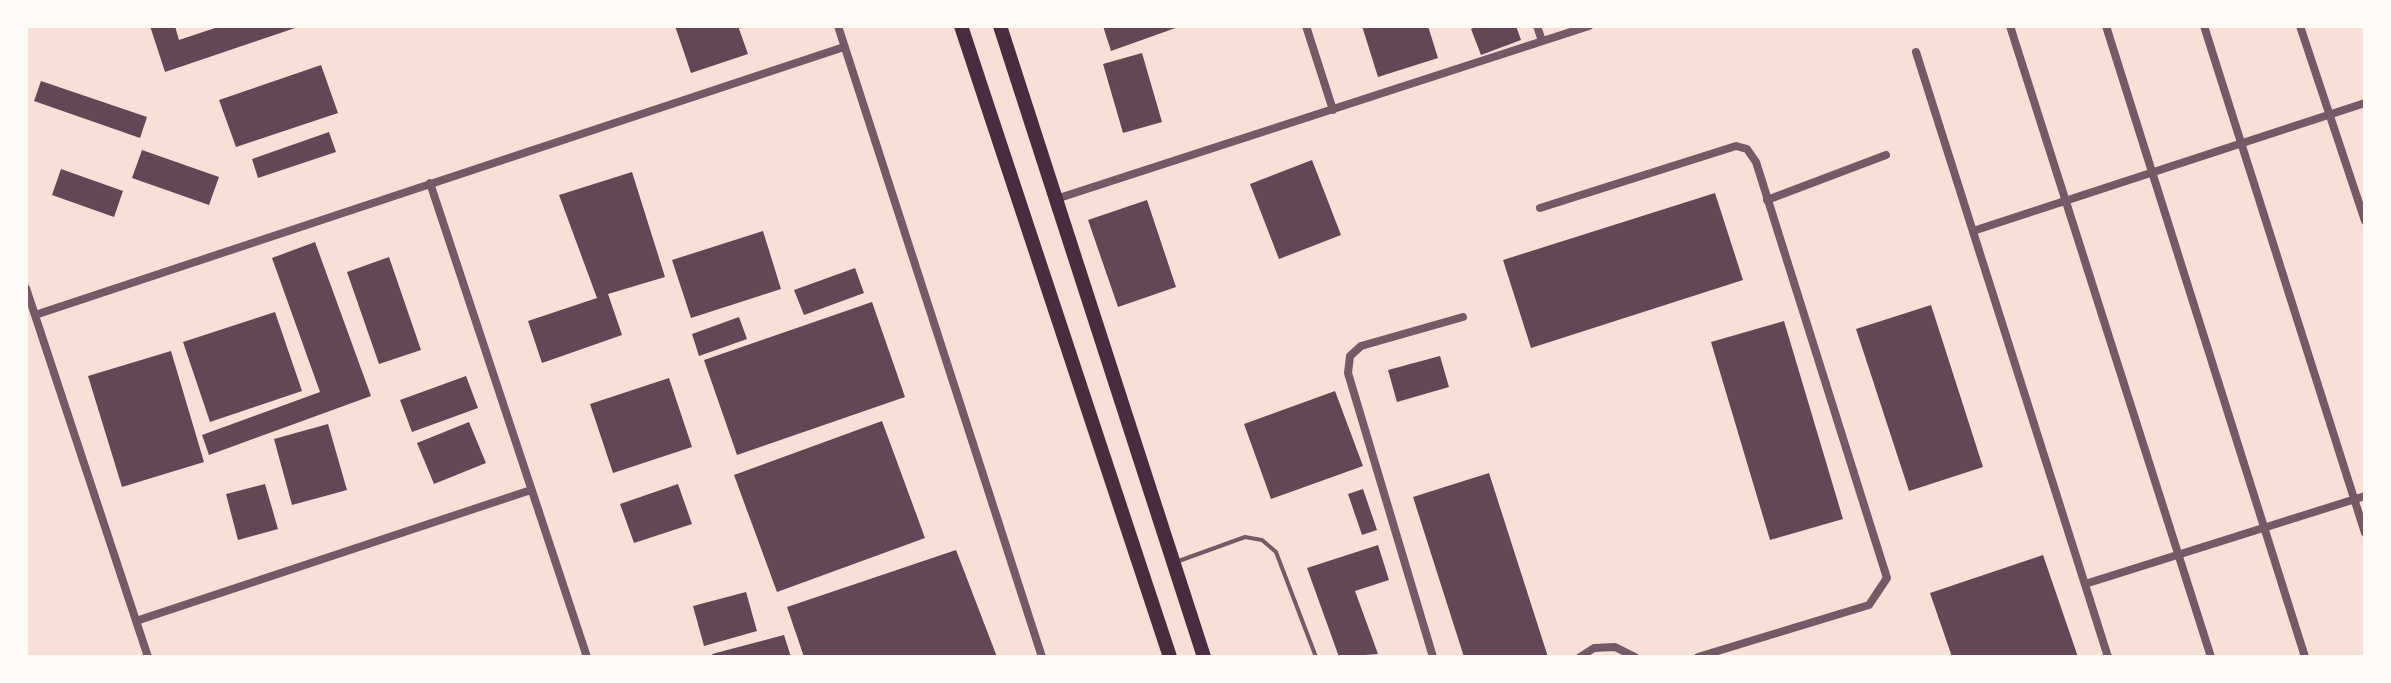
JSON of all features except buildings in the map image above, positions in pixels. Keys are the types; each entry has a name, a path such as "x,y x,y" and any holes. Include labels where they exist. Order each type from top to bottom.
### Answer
{"main road":[{"path":"961,26 1170,657"},
{"path":"1000,26 1204,657"}],"street":[{"path":"838,26 1042,657"},
{"path":"1306,26 1333,110"},
{"path":"1537,26 1542,41"},
{"path":"1056,199 1542,41 1573,28 1589,26"},
{"path":"2010,26 2211,657"},
{"path":"2106,26 2305,657"},
{"path":"2204,26 2365,533"},
{"path":"2300,26 2365,221"},
{"path":"35,315 844,47"},
{"path":"1916,52 2108,657"},
{"path":"1973,231 2365,103"},
{"path":"1540,208 1736,146 1747,149 1756,162 1887,578 1869,605 1698,657"},
{"path":"1767,200 1886,155"},
{"path":"430,183 587,657"},
{"path":"26,288 148,657"},
{"path":"1433,657 1348,373 1350,356 1361,346 1463,317"},
{"path":"136,621 531,490"},
{"path":"2085,584 2365,496"},
{"path":"1580,657 1594,648 1615,647 1635,657"}],"lane":[{"path":"1174,563 1245,537 1262,540 1276,552 1316,657"}]}
